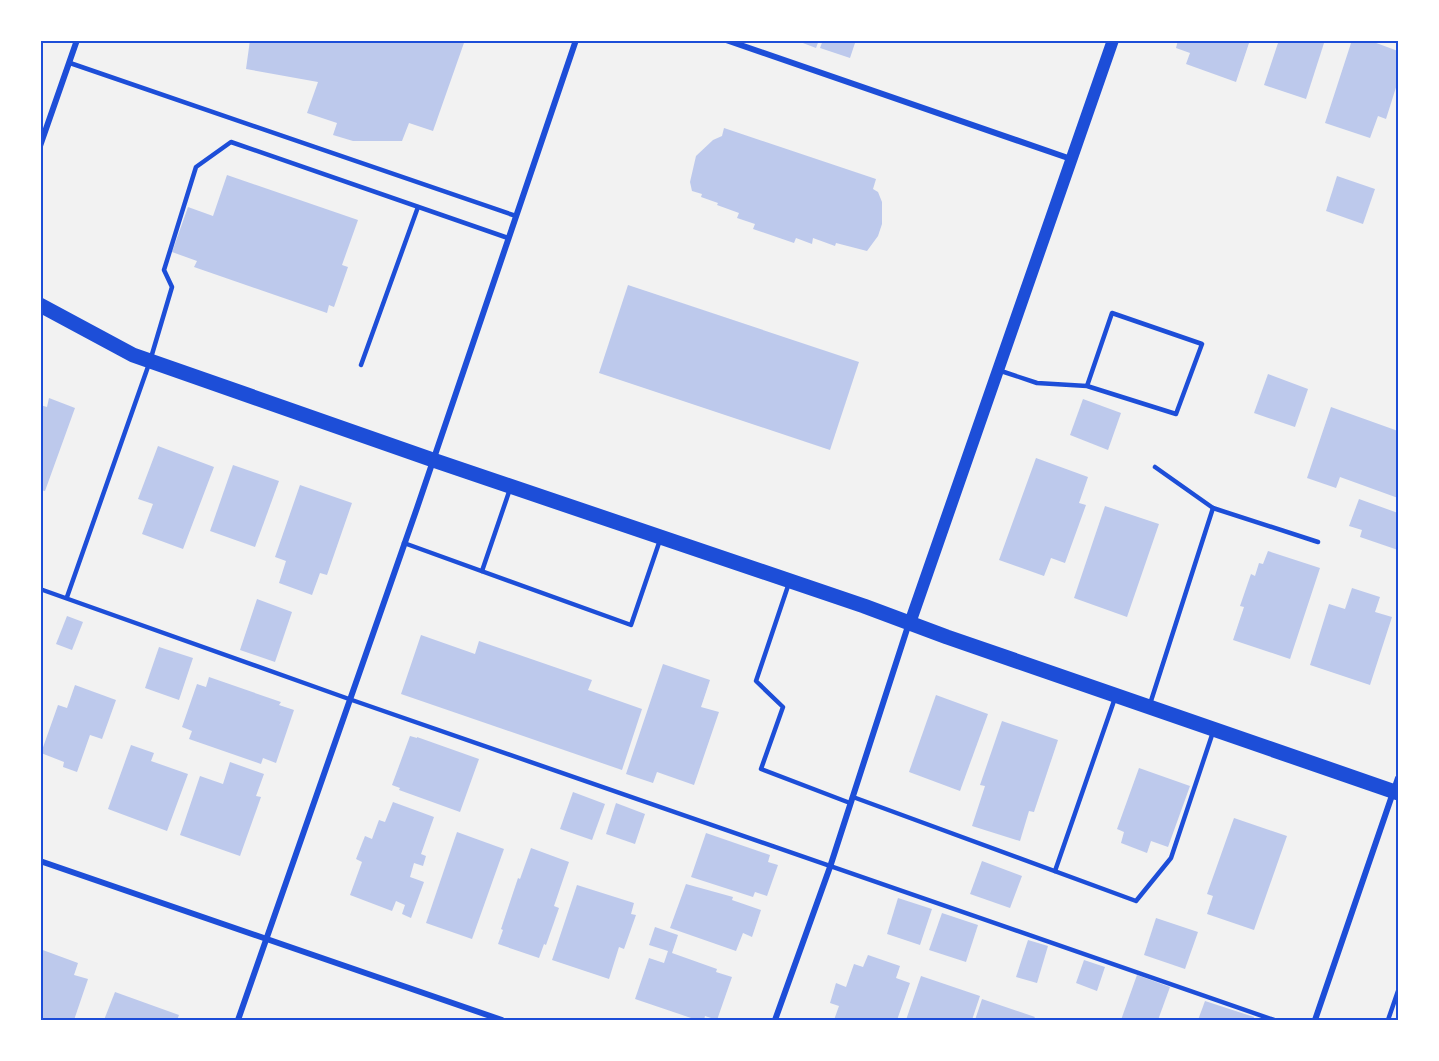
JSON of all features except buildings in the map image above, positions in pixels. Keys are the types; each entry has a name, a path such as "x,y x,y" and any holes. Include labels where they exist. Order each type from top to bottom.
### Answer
{"main road":[{"path":"910,623 1113,40"},
{"path":"40,305 133,355 1214,729 1397,787"}],"street":[{"path":"40,146 77,40"},
{"path":"237,1020 433,460 576,40"},
{"path":"726,40 1071,159"},
{"path":"776,1020 830,867 910,623"},
{"path":"1315,1020 1397,787"},
{"path":"40,861 502,1020"}],"lane":[{"path":"70,63 516,216"},
{"path":"67,597 150,361 172,287 164,270 196,167 231,142 508,238"},
{"path":"361,365 418,207"},
{"path":"998,370 1037,383 1087,386 1176,414 1202,344 1112,313 1087,386"},
{"path":"1155,467 1213,508 1318,542"},
{"path":"482,571 511,486"},
{"path":"1150,707 1213,508"},
{"path":"404,543 631,625 661,537"},
{"path":"790,581 756,681 783,707 760,770 1136,901 1170,858 1214,729"},
{"path":"40,589 830,867 1274,1020"},
{"path":"1055,871 1116,695"},
{"path":"1388,1020 1398,991"}]}
